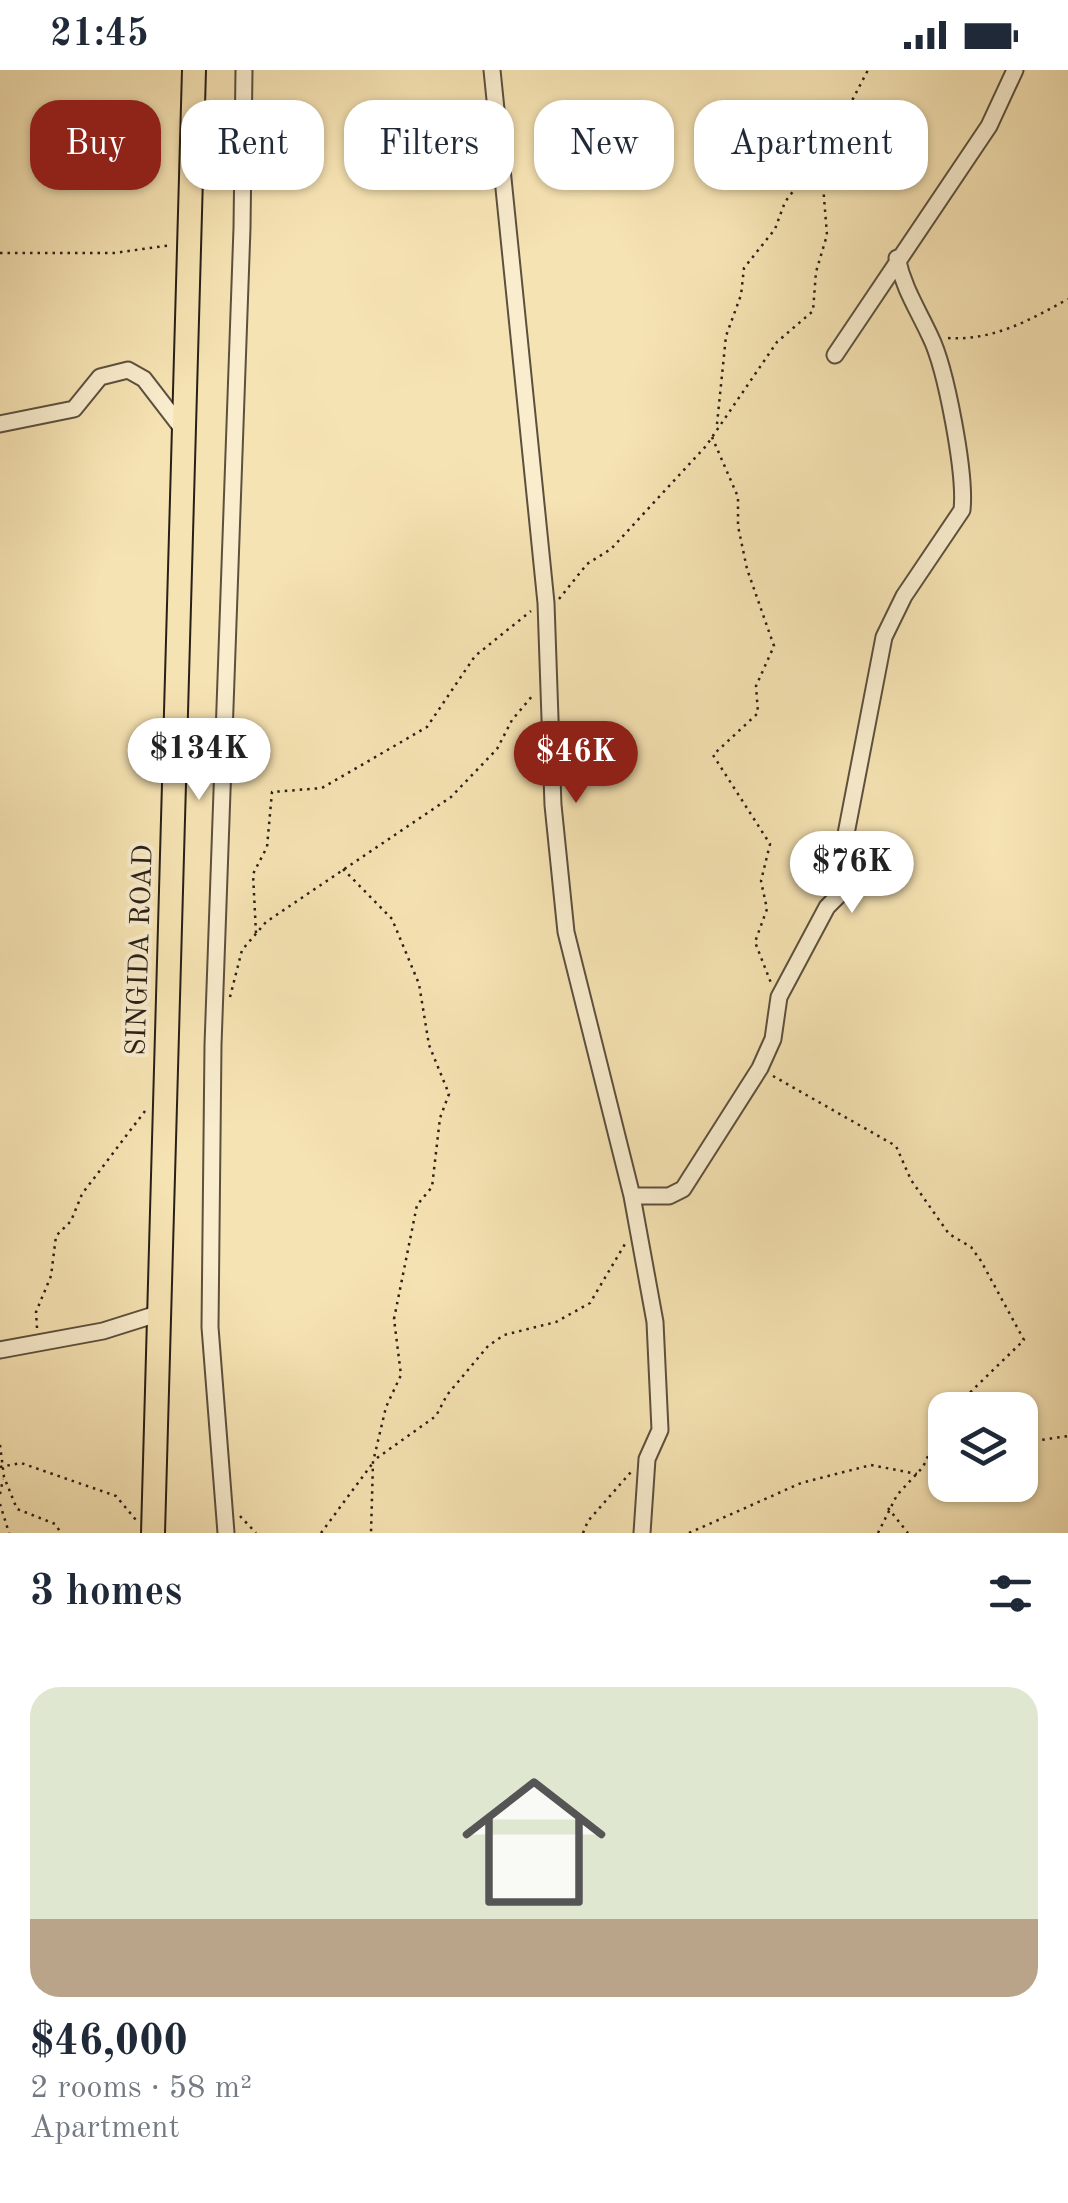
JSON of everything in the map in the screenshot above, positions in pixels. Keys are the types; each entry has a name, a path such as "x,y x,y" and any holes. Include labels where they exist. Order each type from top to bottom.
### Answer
{"highway":[{"name":"SINGIDA ROAD","path":"147,1532 194,70"}],"street":[{"path":"226,1533 210,1327 212,1045 242,228 244,70"},
{"path":"492,70 546,603 553,805 566,932 632,1196 655,1322 660,1430 648,1459 642,1533"},
{"path":"835,355 989,126 1015,70"},
{"path":"632,1196 668,1196 683,1188 760,1068 773,1039 776,1004 841,889 840,865 884,636 904,596 952,527 963,497 952,416 931,337 909,301 897,258"},
{"path":"0,424 74,409 100,377 128,370 144,379 184,431"},
{"path":"0,1350 39,1345 157,1314"}],"path":[{"path":"852,100 868,70"},
{"path":"717,424 726,336 741,294 744,268 775,229 784,202 793,190"},
{"path":"256,933 252,874 267,847 272,792 322,788 426,727 474,656 546,603 557,602 588,564 611,550 711,436 777,342 809,317 816,305 816,272 827,235 823,190"},
{"path":"0,252 114,253 189,243"},
{"path":"931,337 987,336 1068,298"},
{"path":"711,436 738,497 738,526 747,569 774,646 756,686 758,713 713,756 770,844 761,881 766,909 755,942 768,968 776,1004"},
{"path":"229,1004 238,959 256,933 451,797 497,750 512,720 550,674"},
{"path":"343,870 392,919 419,984 429,1045 449,1094 440,1118 432,1186 418,1205 408,1238 392,1327 400,1375 386,1408 374,1462 371,1533"},
{"path":"760,1068 896,1146 912,1180 949,1234 971,1247 982,1261 1024,1340 971,1392"},
{"path":"39,1345 36,1312 51,1276 56,1236 72,1220 94,1177 164,1089"},
{"path":"321,1533 374,1462 436,1416 447,1395 488,1346 504,1335 556,1322 590,1303 620,1249 639,1232"},
{"path":"1038,1440 1068,1436"},
{"path":"0,1445 4,1478 17,1509 55,1524 61,1533"},
{"path":"878,1533 888,1508 928,1457"},
{"path":"584,1533 628,1475 648,1459"},
{"path":"2,1467 20,1463 116,1496 147,1532"},
{"path":"688,1533 801,1483 871,1466 917,1474"},
{"path":"0,1494 4,1478"},
{"path":"224,1498 256,1533"},
{"path":"0,1504 9,1533"},
{"path":"888,1508 908,1533"}]}
